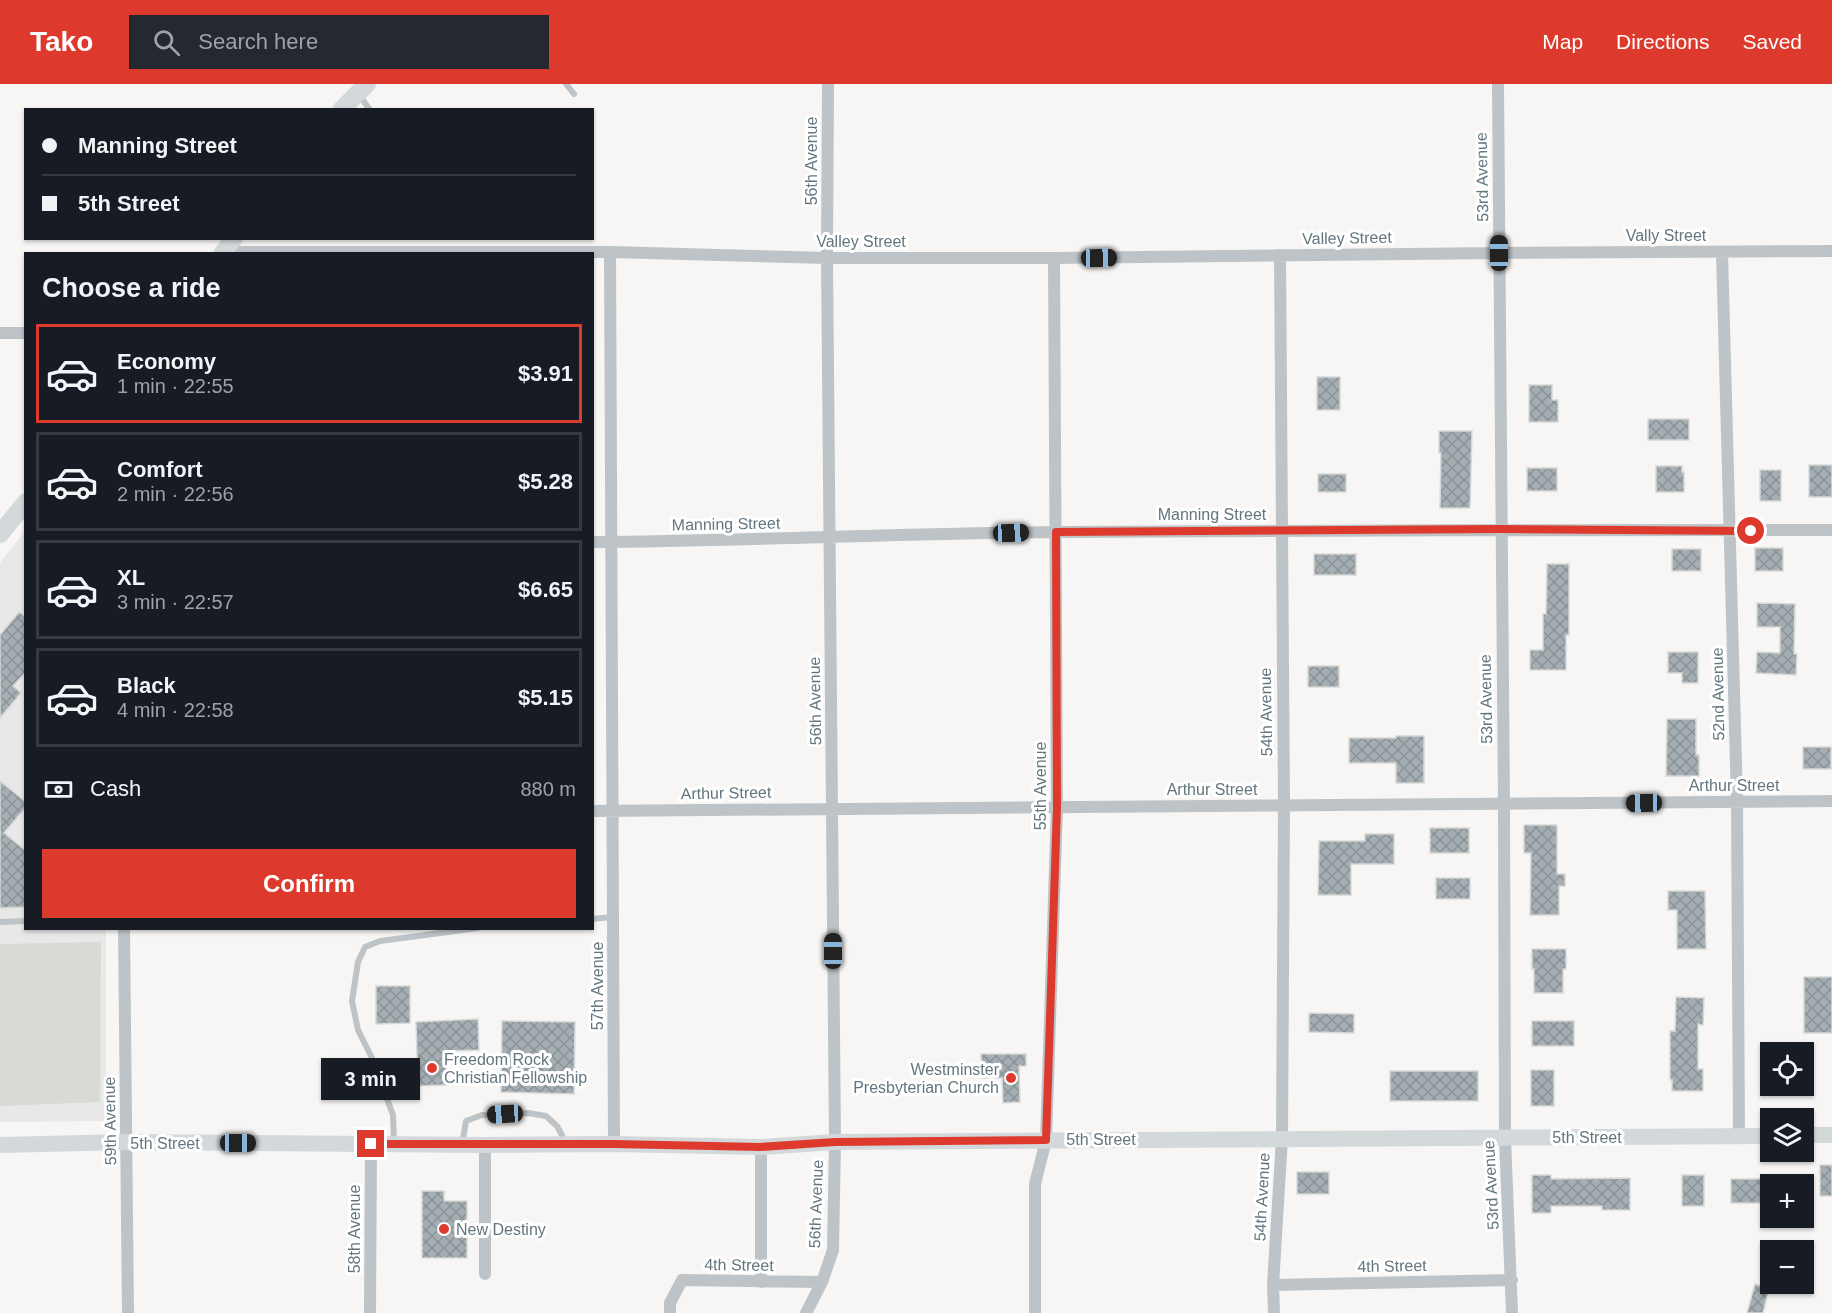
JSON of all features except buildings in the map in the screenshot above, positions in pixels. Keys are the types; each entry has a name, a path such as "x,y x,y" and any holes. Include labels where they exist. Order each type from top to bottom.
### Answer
{"main road":[{"path":"342,108 362,88"},
{"path":"0,534 24,504"}],"street":[{"name":"56th Avenue","path":"806,1313 822,1282 833,1250 835,1142 827,258 828,84"},
{"name":"53rd Avenue","path":"1498,84 1505,1138 1512,1313"},
{"name":"Valley Street","path":"227,248 610,252 827,258 1499,253"},
{"name":"Vally Street","path":"1499,253 1832,251"},
{"name":"57th Avenue","path":"610,252 614,1144"},
{"name":"52nd Avenue","path":"1722,252 1737,801 1738,1136"},
{"name":"54th Avenue","path":"1274,1313 1273,1285 1282,1138 1284,805 1280,255"},
{"name":"55th Avenue","path":"1035,1313 1035,1184 1046,1140 1057,807 1054,258"},
{"path":"0,333 24,333"},
{"name":"Manning Street","path":"594,542 1056,532 1501,529 1832,530"},
{"name":"Arthur Street","path":"594,811 1832,801"},
{"name":"59th Avenue","path":"124,930 128,1313"},
{"path":"1814,1135 1832,1135"},
{"name":"5th Street","path":"0,1145 127,1142 614,1144 760,1147 835,1142 1760,1136"},
{"name":"58th Avenue","path":"370,1313 371,1144"},
{"path":"485,1145 485,1274"},
{"path":"760,1147 760,1282"},
{"name":"4th Street","path":"670,1308 682,1280 822,1282"},
{"name":"4th Street","path":"1273,1285 1512,1280"}],"lane":[{"path":"566,84 574,94"},
{"path":"362,88 369,108"},
{"path":"594,919 613,917"},
{"path":"0,922 24,921"},
{"path":"394,1144 393,1115 372,1058 358,1030 352,1001 358,962 365,947 380,941 463,930"},
{"path":"462,1145 466,1121 482,1115 528,1113 546,1116 557,1126 567,1145"}],"shaded area":[{"path":"24,532 24,930 106,930 106,1121 0,1122 0,563"},
{"path":"101,942 100,1102 0,1106 0,944"}],"place":[{"name":"Freedom Rock Christian Fellowship","path":"432,1068"},
{"name":"Westminster Presbyterian Church","path":"1011,1078"},
{"name":"New Destiny","path":"444,1229"}],"route":[{"path":"371,1144 614,1144 760,1147 835,1142 1046,1140 1057,807 1056,532 1501,529 1751,531"}]}
